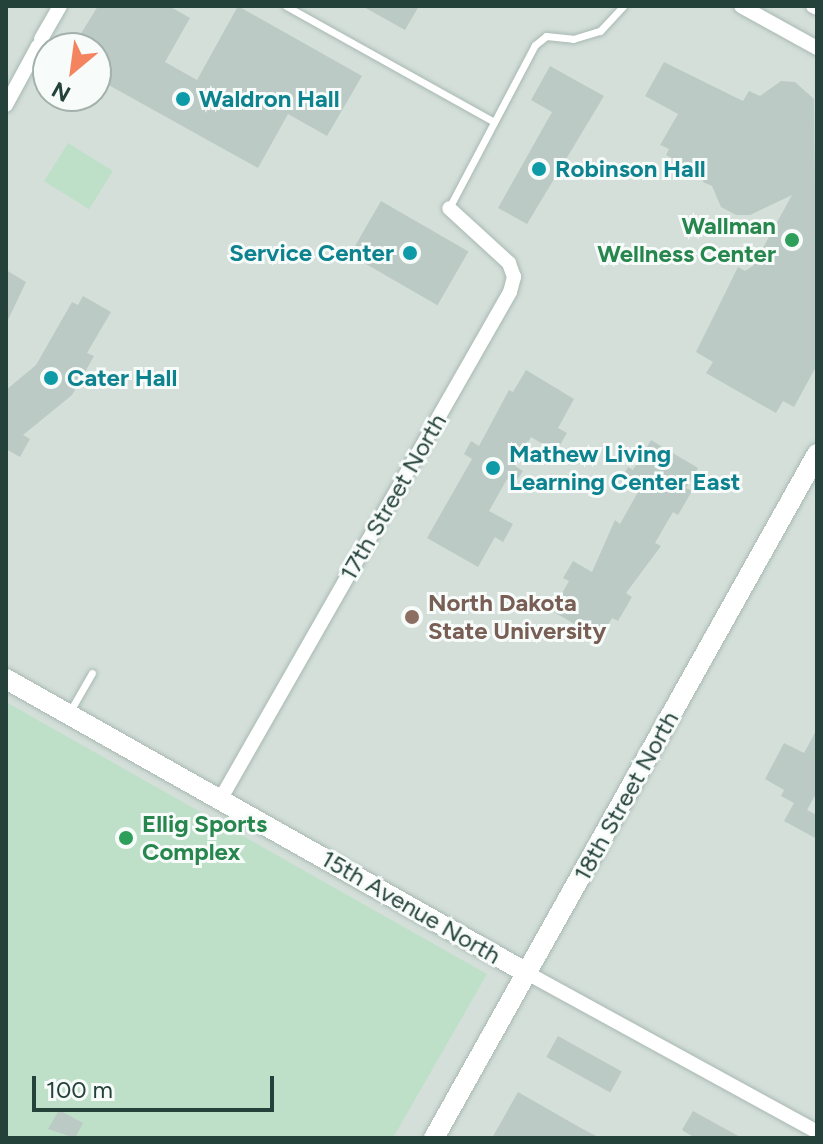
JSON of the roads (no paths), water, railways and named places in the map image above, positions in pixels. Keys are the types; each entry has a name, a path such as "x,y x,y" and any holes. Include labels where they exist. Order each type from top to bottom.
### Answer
{"street":[{"path":"6,105 60,6"},
{"path":"741,6 817,48"},
{"name":"17th Street North","path":"220,800 510,292 514,277 509,263 449,208"},
{"name":"18th Street North","path":"434,1138 817,454"},
{"name":"15th Avenue North","path":"6,679 527,973 817,1131"}],"lane":[{"path":"286,6 494,122"},
{"path":"449,208 535,45 546,36 573,39 600,31 623,6"},
{"path":"68,715 92,673"}],"place":[{"name":"Waldron Hall","path":"183,99"},
{"name":"Robinson Hall","path":"539,169"},
{"name":"Wallman Wellness Center","path":"792,240"},
{"name":"Service Center","path":"410,253"},
{"name":"Cater Hall","path":"51,378"},
{"name":"Mathew Living Learning Center East","path":"493,468"},
{"name":"North Dakota State University","path":"412,617"},
{"name":"Ellig Sports Complex","path":"126,838"}]}
